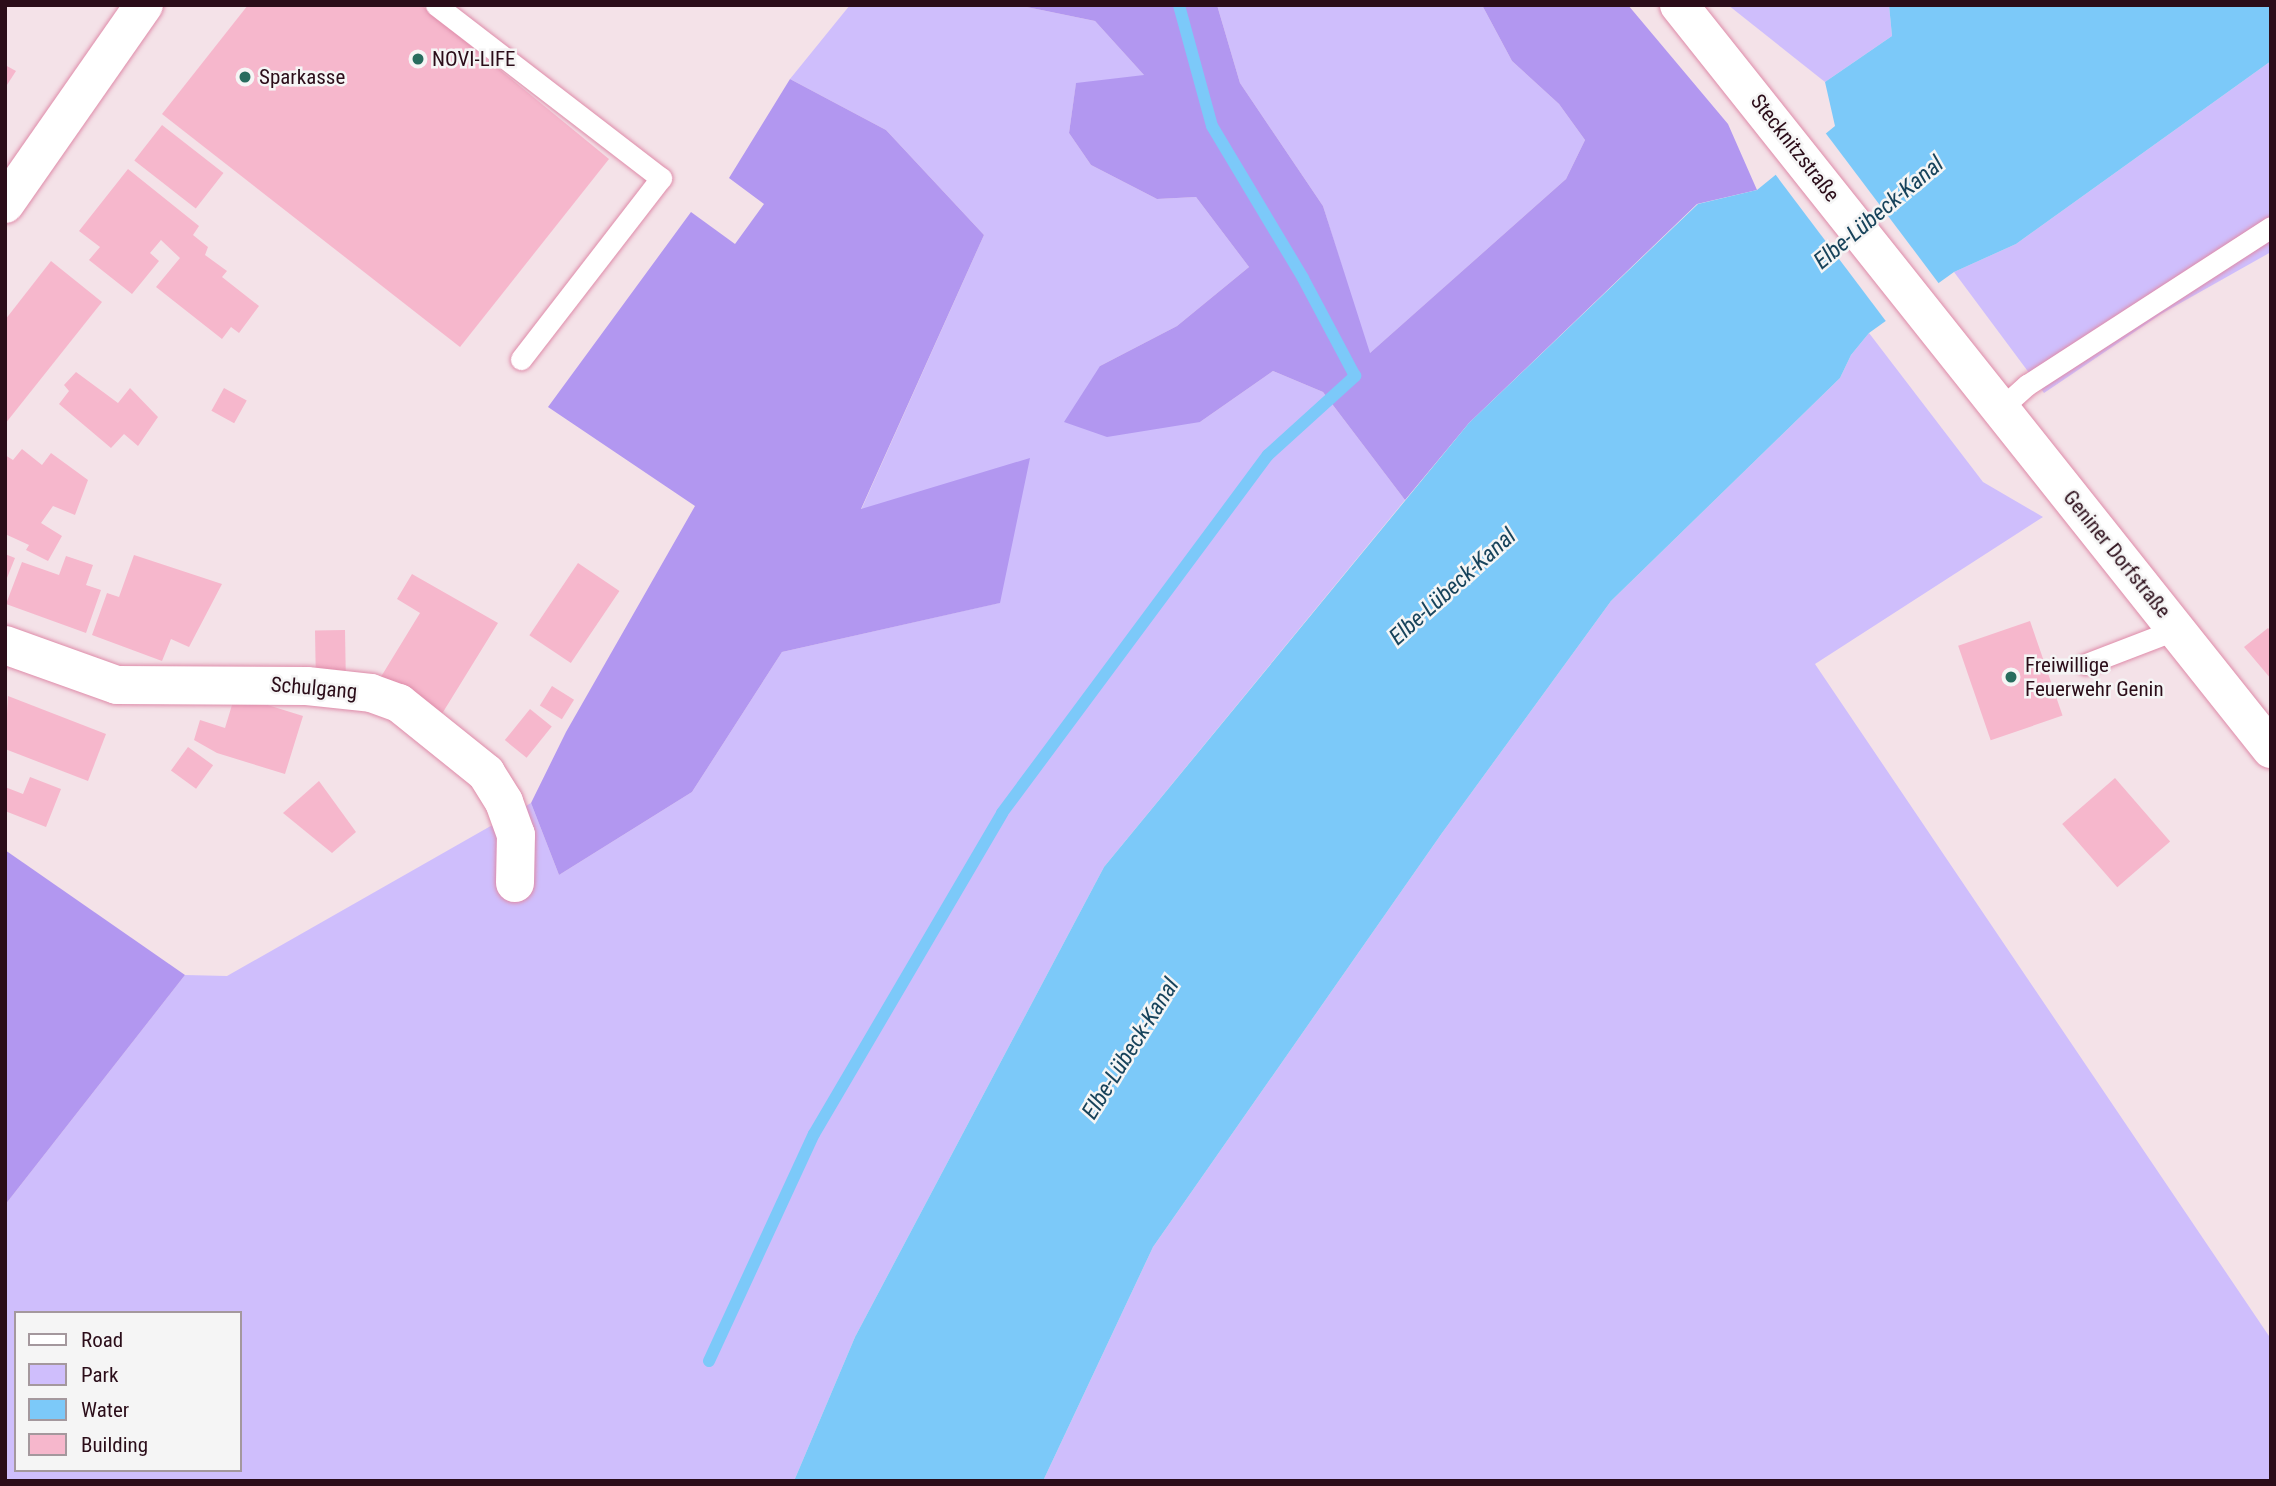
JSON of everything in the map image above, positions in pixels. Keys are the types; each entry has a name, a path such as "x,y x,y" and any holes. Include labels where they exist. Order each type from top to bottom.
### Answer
{"main road":[{"name":"Stecknitzstraße","path":"1679,5 1762,104 1959,361"},
{"path":"5,204 131,10"},
{"name":"Geniner Dorfstraße","path":"1959,361 2271,749"},
{"name":"Schulgang","path":"5,645 117,685 307,686 372,693 399,703 486,773 516,835 515,883"}],"lane":[{"path":"436,5 661,178 521,359"},
{"path":"1999,410 2027,385 2271,226"},
{"path":"2086,664 2177,629"}],"green space":[{"path":"850,5 1017,5 1095,21 1145,76 1076,84 1069,133 1091,165 1157,199 1196,197 1249,267 1177,326 1100,366 1200,422 1273,371 1323,392 1405,500 1104,867 855,1337 794,1481 5,1481 5,1205 185,975 227,976 531,803 559,875 692,792 782,652 999,603 861,510 984,235 886,130 790,79"},
{"path":"1217,5 1482,5 1512,61 1559,104 1585,140 1566,179 1369,354 1323,206 1240,83"},
{"path":"1728,5 1889,5 1892,36 1825,82"},
{"path":"2271,61 2271,252 2161,314 2044,393 1954,272 2016,244"},
{"path":"1869,333 1983,482 2043,517 1815,664 2271,1339 2271,1481 1043,1481 1153,1247 1442,833 1611,601 1840,378 1851,355"}],"shaded area":[{"path":"1017,5 1217,5 1240,83 1323,206 1370,353 1566,179 1585,140 1559,104 1512,61 1482,5 1628,5 1728,124 1757,190 1697,204 1469,423 1405,500 1323,392 1273,371 1200,422 1107,437 1064,422 1100,366 1177,326 1249,267 1196,197 1157,199 1091,165 1069,133 1076,83 1144,75 1095,21"},
{"path":"790,79 886,130 984,235 861,509 1030,458 1000,603 782,652 692,792 559,875 531,803 566,732 695,506 548,407 691,212 735,244 764,204 729,178"},
{"path":"5,850 185,975 5,1205"}],"water":[{"name":"Elbe-Lübeck-Kanal","path":"1889,5 2271,5 2271,61 2016,244 1954,272 1869,333 1851,355 1840,378 1611,601 1442,833 1153,1247 1043,1481 794,1481 855,1337 1104,867 1469,423 1698,204 1757,190 1835,126 1825,82 1892,36"}],"pier":[{"path":"1824,131 1940,285 1888,324 1772,170"}],"building":[{"path":"248,5 421,5 609,159 460,347 162,114"},
{"path":"5,65 16,71 5,88"},
{"path":"162,125 223,173 196,208 134,160"},
{"path":"128,169 199,226 193,235 208,247 205,255 227,271 222,277 259,306 239,333 231,327 222,339 156,287 180,258 161,240 150,253 159,261 132,294 89,260 100,247 79,231"},
{"path":"51,261 102,302 5,424 5,320"},
{"path":"76,372 118,403 130,388 158,417 138,446 124,434 111,448 59,404 69,391 64,385"},
{"path":"224,388 247,401 234,423 211,411"},
{"path":"22,449 42,465 51,453 88,480 75,515 53,506 41,523 62,536 48,561 26,550 29,545 5,534 5,455 13,460"},
{"path":"5,554 15,558 5,583"},
{"path":"134,555 222,584 189,647 171,639 162,661 92,635 107,593 119,597"},
{"path":"66,556 93,565 86,585 101,590 86,633 6,604 22,562 59,575"},
{"path":"578,563 619,591 571,663 529,635"},
{"path":"412,574 498,623 440,717 379,680 420,613 397,599"},
{"path":"2030,621 2063,716 1991,740 1958,646"},
{"path":"2268,628 2271,631 2271,679 2244,647"},
{"path":"345,630 346,676 316,677 315,631"},
{"path":"552,686 574,700 562,719 540,706"},
{"path":"235,695 303,716 285,774 217,753 194,740 200,720 225,728"},
{"path":"8,696 106,734 88,781 5,749"},
{"path":"530,709 552,727 527,758 505,740"},
{"path":"188,747 213,765 196,789 171,770"},
{"path":"30,777 61,789 46,827 5,811 5,787 23,794"},
{"path":"2115,778 2170,841 2117,887 2062,824"},
{"path":"319,781 356,832 332,853 283,813"}],"waterway":[{"path":"709,1361 814,1134 1002,813 1268,455 1355,376 1303,278 1212,126 1179,5"}],"place":[{"name":"NOVI-LIFE","path":"418,59"},
{"name":"Sparkasse","path":"245,77"},
{"name":"Freiwillige Feuerwehr Genin","path":"2011,677"}]}
